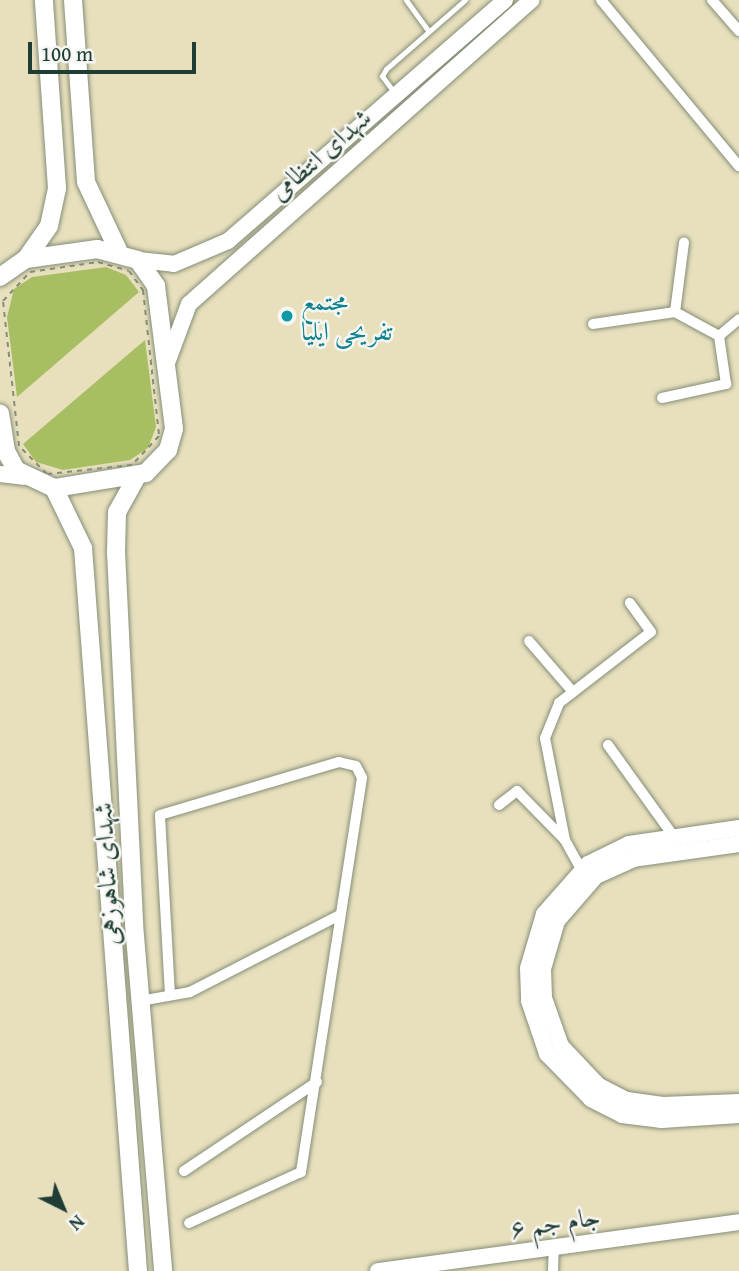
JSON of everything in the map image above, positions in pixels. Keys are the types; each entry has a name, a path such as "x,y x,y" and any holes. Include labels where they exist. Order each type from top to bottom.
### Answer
{"main road":[{"path":"0,277 26,259 49,226 57,188 44,0"},
{"path":"73,0 86,182 118,250"},
{"path":"0,414 6,451 24,477 54,488 136,478 155,467 172,439 167,363 156,286 138,260 118,250 26,259"},
{"name":"شهدای شاهوزهی","path":"136,478 115,525 141,1001 163,1271"},
{"name":"شهدای شاهوزهی","path":"54,488 83,548 138,1271"}],"street":[{"name":"شهدای انتظامی","path":"138,260 174,264 228,241 505,0"},
{"name":"شهدای انتظامی","path":"167,363 189,303 532,0"},
{"path":"601,0 739,166"},
{"path":"712,0 739,31"},
{"path":"397,94 409,108"},
{"path":"675,312 684,243"},
{"path":"593,324 675,312 719,336"},
{"path":"719,336 739,320"},
{"path":"662,398 726,384 719,336"},
{"path":"0,474 24,477"},
{"path":"565,840 545,738 548,719 573,692 651,632 630,603"},
{"path":"529,641 573,692"},
{"path":"608,744 674,837"},
{"path":"170,995 157,824 168,810 349,762 362,778 301,1172 189,1223"},
{"path":"499,805 517,792 565,840 581,869"},
{"path":"739,828 629,844 581,869 563,885 534,938 528,968 541,1018 566,1079 622,1115 700,1121 739,1115"},
{"path":"739,844 634,859 575,895 546,956 541,1018 578,1068 627,1100 699,1107 739,1101"},
{"path":"141,1001 190,992 340,915"},
{"path":"123,1051 145,1050"},
{"path":"184,1171 317,1082"},
{"name":"جام جم ۶","path":"379,1271 466,1265 554,1247 739,1223"},
{"path":"554,1247 554,1271"}],"lane":[{"path":"406,0 428,30"},
{"path":"397,94 383,76 386,69 465,0"}],"path":[{"path":"98,262 122,266 140,283 145,300 160,420 156,444 132,465 55,475 33,466 19,446 2,317 6,293 38,270 98,262"}],"green space":[{"path":"106,267 126,275 139,292 17,397 7,317 14,289 32,277"},
{"path":"145,340 156,427 148,448 130,460 63,470 36,462 23,444"}],"place":[{"name":"مجتمع تفریحی ایلیا","path":"287,316"}]}
